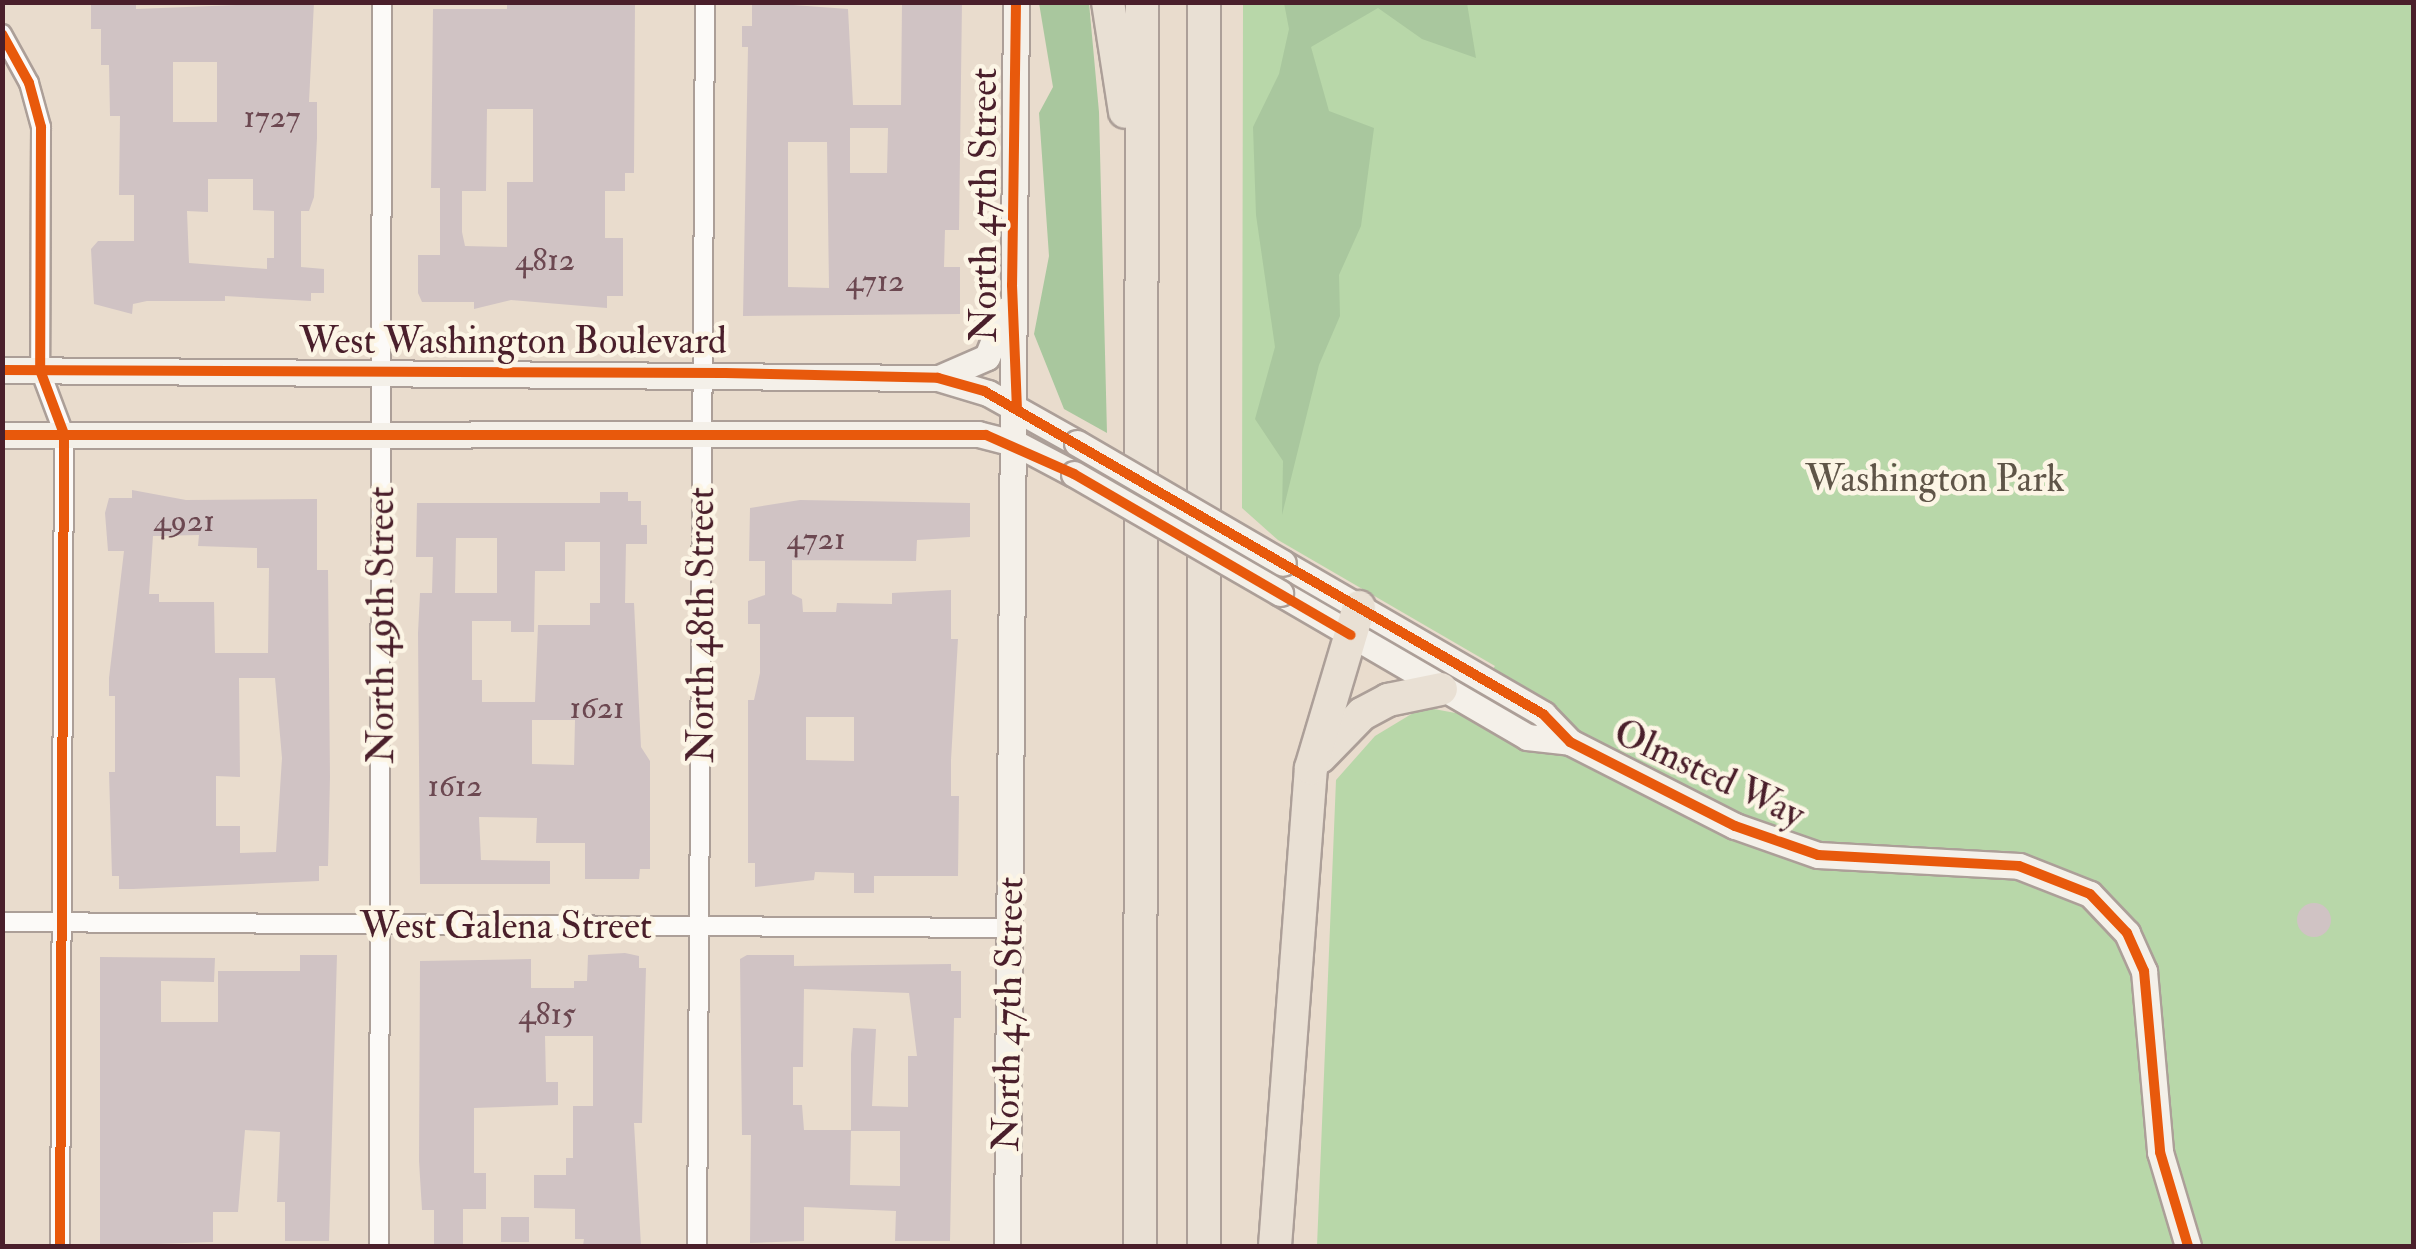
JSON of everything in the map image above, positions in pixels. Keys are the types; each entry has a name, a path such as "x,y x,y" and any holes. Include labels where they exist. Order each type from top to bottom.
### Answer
{"highway":[{"path":"1108,2 1139,206"},
{"path":"1140,1246 1142,2"},
{"path":"1204,1246 1203,60 1207,2"},
{"path":"1275,1246 1311,768 1355,621"},
{"path":"1311,768 1362,714 1388,700 1442,688"}],"street":[{"name":"North 49th Street","path":"380,1246 382,2"},
{"name":"North 48th Street","path":"697,1246 704,2"},
{"name":"North 47th Street","path":"1007,1246 1017,444 1012,285 1016,2"},
{"path":"2,34 29,83 41,127 40,370 64,434 60,1246"},
{"path":"938,378 988,357 1002,330 1012,285"},
{"name":"West Washington Boulevard","path":"2,370 704,372 938,378 1017,408"},
{"name":"Olmsted Way","path":"1017,408 1283,563 1442,688 1527,737 1570,742"},
{"path":"2,435 382,434 703,439 963,434 1017,444"},
{"name":"Olmsted Way","path":"1017,444 1280,593 1355,621 1542,714 1570,742 1780,844 1891,864 2018,866 2090,894 2127,934 2144,971 2160,1152 2188,1246"},
{"name":"West Galena Street","path":"2,922 1010,928"}],"green space":[{"path":"1039,3 1089,3 1099,112 1107,433 1064,409 1034,334 1049,256 1039,113 1053,87"},
{"name":"Washington Park","path":"1243,3 2413,3 2413,1246 1317,1246 1336,780 1375,736 1423,707 1461,714 1495,666 1278,540 1242,508"},
{"path":"1284,3 1467,3 1476,58 1422,39 1378,8 1311,47 1329,111 1374,128 1361,226 1339,275 1340,316 1319,365 1282,515 1283,461 1255,419 1275,347 1256,215 1253,127 1279,74 1289,29"}],"building":[{"path":"91,2 136,2 136,9 314,2 309,102 317,102 317,138 314,197 309,211 301,211 301,267 324,269 324,293 311,293 311,301 225,296 225,301 147,301 133,304 132,314 94,304 91,249 98,241 134,241 134,195 119,195 120,116 110,116 109,65 101,65 101,29 91,29","holes":["173,62 217,62 217,122 173,122","208,179 253,179 253,210 274,211 274,258 267,258 267,269 189,263 187,211 208,212"]},
{"path":"507,2 635,2 634,173 625,173 625,191 605,191 605,238 623,238 623,296 607,296 607,308 511,300 474,309 474,302 422,302 418,293 418,255 440,255 440,188 431,188 433,9 507,9","holes":["487,109 533,109 533,182 507,182 507,247 465,246 462,191 486,191"]},
{"path":"752,2 848,9 853,105 901,105 902,3 962,2 959,230 945,230 944,267 960,267 960,314 743,316 748,47 742,47 742,26 752,26","holes":["850,128 888,128 887,173 850,173","788,142 827,142 829,288 788,287"]},
{"path":"132,490 186,500 317,499 317,570 328,570 330,777 328,866 319,866 319,881 119,889 119,876 112,876 109,772 115,772 115,696 109,696 109,678 124,551 108,551 105,513 109,498 132,498","holes":["199,535 198,546 257,548 257,568 269,568 268,653 215,653 214,602 159,602 159,594 149,594 153,536","239,678 275,678 282,758 276,852 240,853 240,826 216,826 216,776 240,777"]},
{"path":"600,492 628,492 628,501 641,501 641,525 647,525 647,544 626,544 625,603 634,603 641,747 650,761 650,869 640,869 639,879 585,879 585,843 536,843 537,818 479,817 481,860 550,861 550,884 420,884 418,633 420,593 432,593 433,557 416,557 417,503 600,503","holes":["456,538 497,538 497,593 455,593","565,542 600,542 600,603 590,603 590,625 538,625 535,702 482,702 482,680 472,680 472,621 511,621 511,632 534,632 535,571 565,571","532,720 575,720 574,765 532,764"]},
{"path":"800,500 970,503 970,537 917,540 916,561 792,560 792,594 802,599 803,612 836,612 837,603 892,604 892,593 951,590 951,639 958,639 951,796 959,796 958,876 874,876 874,893 854,893 854,873 815,872 814,880 755,887 755,863 748,863 748,700 754,700 760,673 760,624 748,624 748,601 765,595 765,561 749,561 750,508","holes":["806,717 854,717 854,761 806,760"]},
{"path":"2314,903 2326,908 2331,920 2326,932 2314,937 2302,932 2297,920 2302,908"},
{"path":"300,955 337,955 329,1241 285,1241 285,1202 277,1202 280,1132 245,1130 238,1212 213,1212 213,1242 100,1246 100,957 215,958 214,982 161,981 161,1022 218,1022 218,971 300,971"},
{"path":"588,955 639,956 639,968 646,968 642,1123 634,1123 641,1246 583,1246 584,1239 575,1239 575,1209 534,1208 534,1175 566,1175 566,1158 573,1158 573,1106 593,1106 593,1036 545,1036 546,1082 558,1082 558,1105 474,1108 474,1173 486,1173 486,1209 463,1209 463,1246 434,1246 434,1210 422,1210 419,1161 420,961 531,959 531,988 574,988 574,981 587,981"},
{"path":"747,955 794,955 794,966 951,964 951,971 961,971 961,1018 954,1018 950,1241 895,1241 896,1211 804,1207 804,1241 750,1243 751,1135 742,1135 740,959","holes":["804,989 909,993 917,1056 908,1056 908,1107 872,1106 876,1029 853,1028 851,1130 804,1130 802,1105 793,1105 793,1067 803,1067","851,1131 900,1131 900,1186 850,1185"]},
{"path":"501,1217 529,1217 529,1242 501,1242"}],"cycle path":[{"path":"1016,2 1012,285 1017,408"},
{"path":"2,34 29,83 41,127 40,370 64,434 60,1246"},
{"path":"2,370 725,373 938,378 984,391 1543,714 1570,742 1735,826 1818,855 2019,866 2090,894 2127,933 2144,971 2160,1152 2188,1246"},
{"path":"2,435 986,435 1074,474 1351,635"}]}
